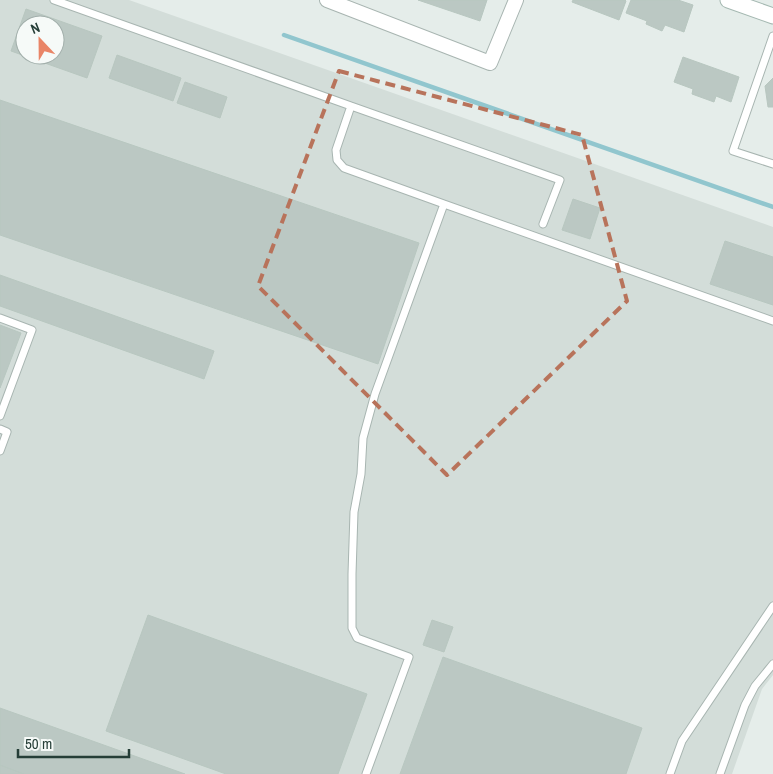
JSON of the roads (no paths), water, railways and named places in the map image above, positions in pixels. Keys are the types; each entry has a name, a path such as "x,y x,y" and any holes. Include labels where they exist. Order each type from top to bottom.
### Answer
{"main road":[{"path":"728,0 773,16"}],"street":[{"path":"327,0 490,63 516,0"}],"lane":[{"path":"54,0 560,180 543,224"},
{"path":"773,36 733,151 773,164"},
{"path":"351,106 336,150 337,160 344,168 773,321"},
{"path":"366,774 409,657 357,638 352,628 354,512 361,474 363,438 375,394 444,204"},
{"path":"0,318 32,330 0,416"},
{"path":"0,429 7,432 0,452"},
{"path":"670,774 682,741 773,606"},
{"path":"720,774 745,705 755,686 773,664"}],"waterway":[{"path":"284,35 773,207"}]}
